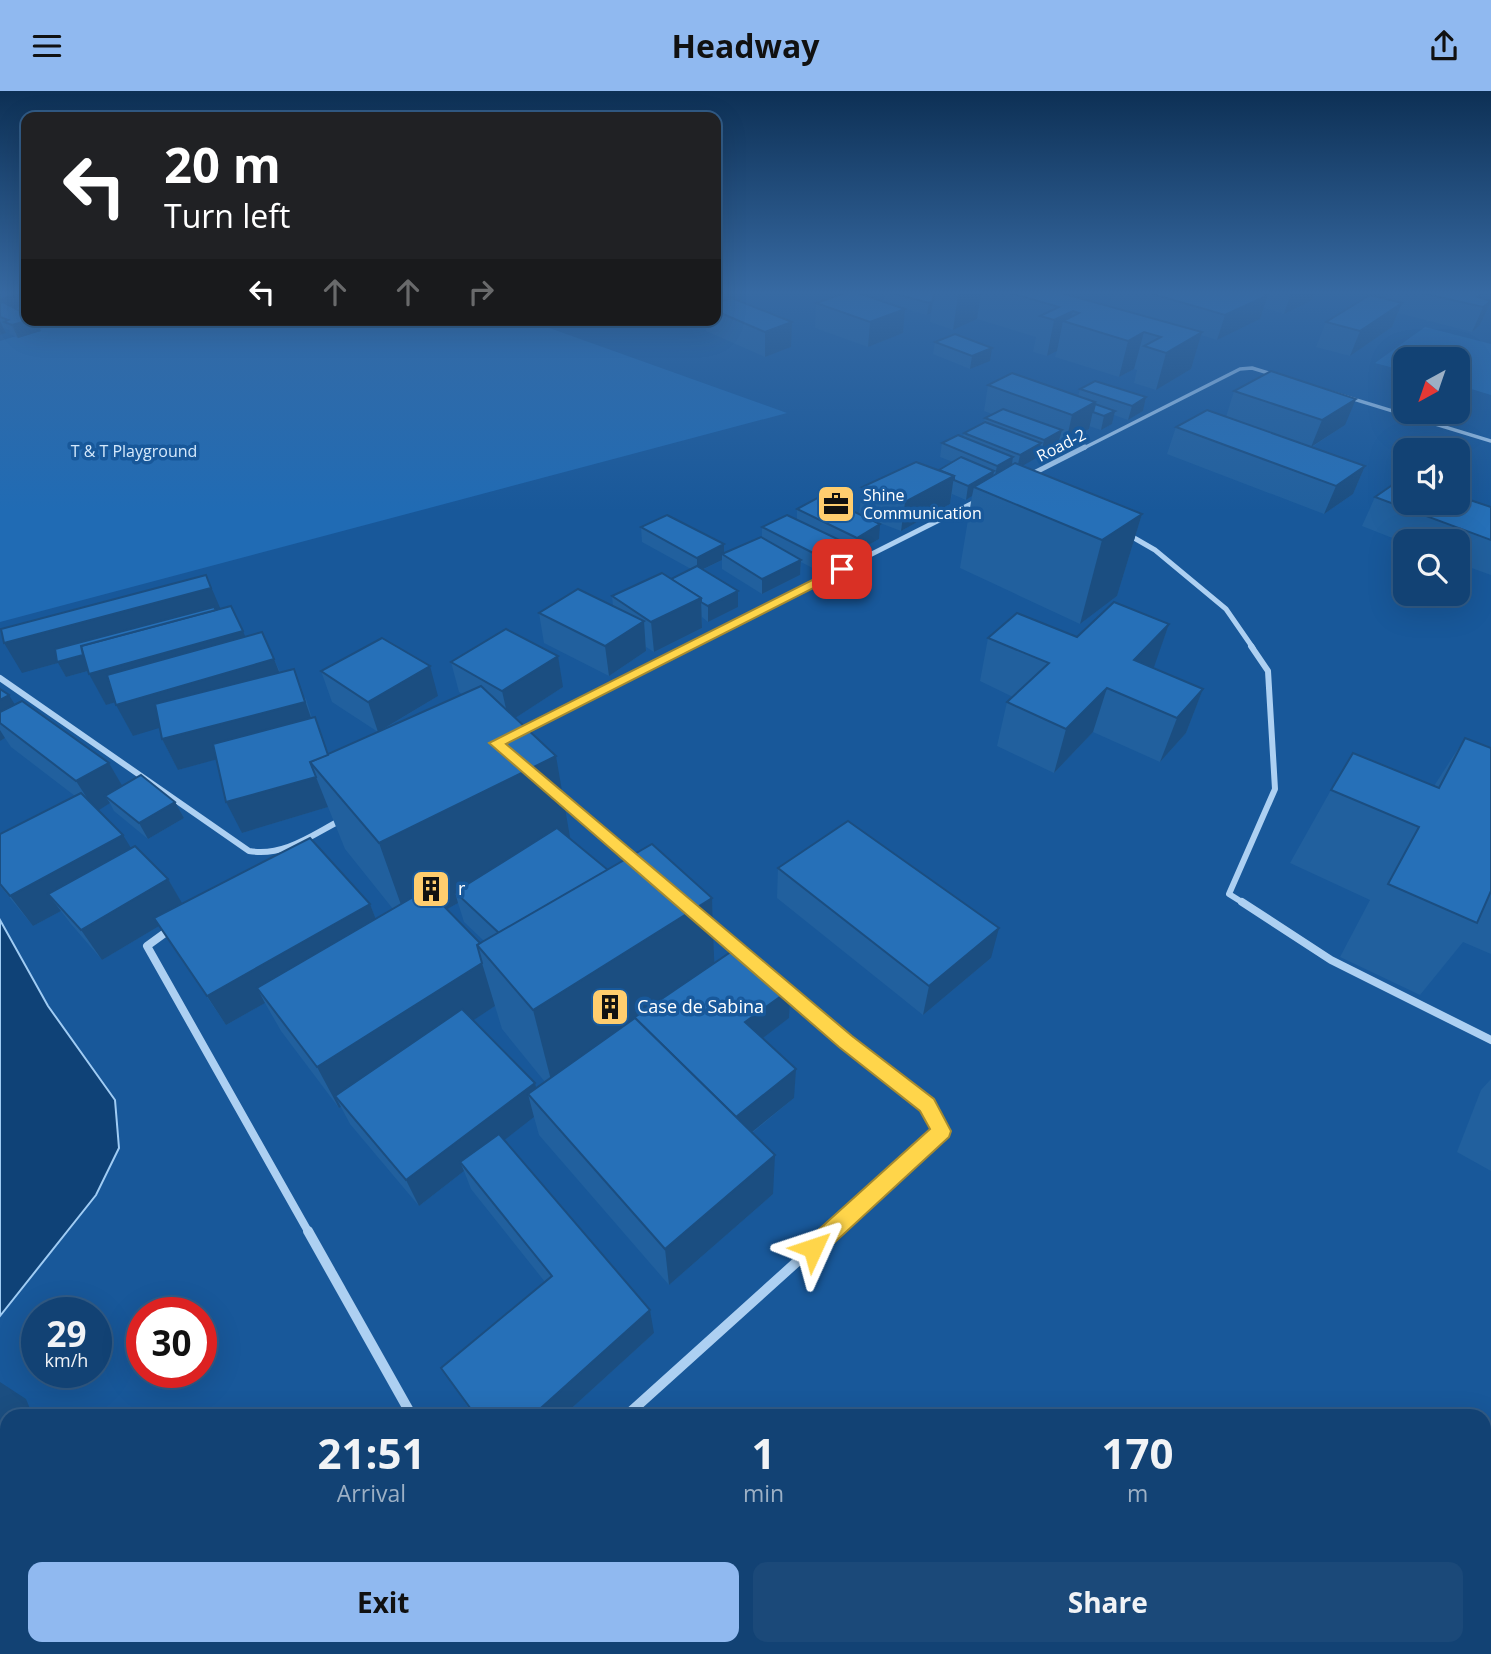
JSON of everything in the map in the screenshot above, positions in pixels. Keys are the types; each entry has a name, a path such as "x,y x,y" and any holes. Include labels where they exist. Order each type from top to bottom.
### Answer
{"street":[{"name":"Road-2","path":"1016,482 1240,369 1264,369 1491,441"},
{"path":"509,737 991,494"},
{"path":"1119,530 1155,550 1226,609 1268,671 1275,789 1229,894 1331,960 1491,1040"},
{"path":"0,678 248,851 260,855 276,853"},
{"path":"549,788 645,870"},
{"path":"265,860 349,816"},
{"path":"698,915 750,960"},
{"path":"179,923 147,946 408,1409"},
{"path":"634,1409 942,1131 927,1105 772,978"}],"green space":[{"name":"T & T Playground","path":"0,366 655,366 787,413 0,622"},
{"path":"1470,366 1491,366 1491,395 1470,389"}],"shaded area":[{"path":"0,920 48,1006 115,1100 119,1148 96,1195 0,1316"}],"building":[{"path":"1271,371 1356,399 1322,420 1234,391"},
{"path":"1012,373 1095,402 1072,415 988,385"},
{"path":"1095,381 1146,397 1132,406 1080,389"},
{"path":"1095,404 1115,411 1104,416 1093,412"},
{"path":"1003,409 1062,430 1044,440 985,418"},
{"path":"1207,410 1365,466 1336,486 1176,427"},
{"path":"985,422 1041,443 1020,455 964,433"},
{"path":"958,435 1013,457 997,466 942,443"},
{"path":"961,457 994,471 968,486 939,470"},
{"path":"916,462 954,476 905,502 862,487"},
{"path":"1015,463 1142,514 1102,540 974,487"},
{"path":"1393,485 1393,504 1375,497"},
{"path":"821,496 880,524 857,538 797,509"},
{"path":"1470,500 1491,507 1491,540 1470,532 1470,529 1461,529 1424,515 1470,515"},
{"path":"667,515 724,544 697,558 641,527"},
{"path":"787,515 848,544 823,558 762,527"},
{"path":"761,537 801,560 762,579 722,554"},
{"path":"697,566 738,591 708,606 701,602 701,598 671,579"},
{"path":"662,573 701,598 651,622 612,596"},
{"path":"206,575 211,588 4,643 1,629"},
{"path":"578,589 644,621 605,646 539,613"},
{"path":"1114,602 1169,624 1134,660 1203,689 1177,718 1107,688 1066,729 1007,702 1049,663 988,638 1017,613 1077,637"},
{"path":"231,606 243,631 89,674 81,646"},
{"path":"214,607 216,610 81,646 83,655 57,662 55,649"},
{"path":"506,629 558,656 502,691 451,662"},
{"path":"262,632 274,659 116,705 107,675"},
{"path":"382,638 430,666 368,702 321,671"},
{"path":"294,669 305,702 162,739 155,704"},
{"path":"481,686 556,756 379,843 310,762"},
{"path":"0,689 9,695 0,700"},
{"path":"22,701 109,763 76,781 0,723 0,712"},
{"path":"315,717 328,755 310,762 316,777 226,802 213,744"},
{"path":"1465,738 1491,748 1491,891 1477,923 1388,884 1419,827 1331,790 1353,753 1439,788"},
{"path":"141,775 175,802 139,823 105,796"},
{"path":"81,793 123,835 10,896 0,884 0,834"},
{"path":"848,821 999,928 929,986 778,868"},
{"path":"557,828 608,870 499,933 455,892"},
{"path":"310,838 370,904 207,996 154,918"},
{"path":"652,844 712,898 533,1010 477,945"},
{"path":"135,846 168,879 81,930 48,894"},
{"path":"427,889 480,943 477,945 482,963 317,1067 257,988"},
{"path":"741,945 791,989 745,1022 796,1069 736,1117 635,1018 632,1019"},
{"path":"462,1009 535,1083 406,1180 335,1096"},
{"path":"635,1018 775,1155 665,1249 528,1094"},
{"path":"499,1134 650,1310 540,1409 471,1409 441,1368 552,1276 460,1162"}],"place":[{"name":"Shine Communication","path":"836,504"},
{"name":"r","path":"431,889"},
{"name":"Case de Sabina","path":"610,1007"}],"route":[{"path":"813,1248 942,1131 927,1105 846,1042 496,743 842,569"}]}
